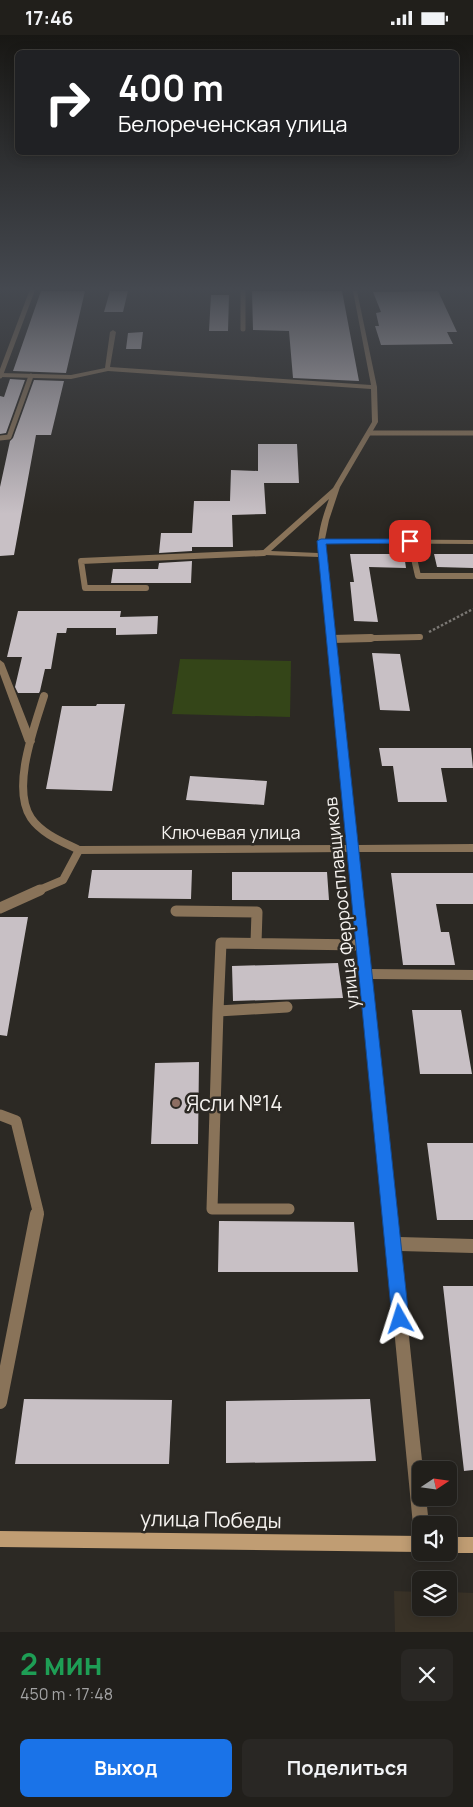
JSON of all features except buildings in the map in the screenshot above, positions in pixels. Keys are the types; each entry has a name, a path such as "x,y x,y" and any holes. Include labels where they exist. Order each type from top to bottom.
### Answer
{"main road":[{"name":"улица Победы","path":"0,1539 412,1544"},
{"path":"457,1545 473,1545"}],"street":[{"name":"улица Ферросплавщиков","path":"370,366 374,387 375,422 337,487 325,520 321,541 420,1516"},
{"path":"0,375 71,377 108,369 374,387"},
{"path":"264,553 337,487"},
{"path":"321,541 473,541"},
{"path":"264,553 323,555"},
{"path":"0,663 30,742"},
{"name":"Ключевая улица","path":"79,849 473,848"},
{"path":"366,974 473,975"},
{"path":"393,1244 473,1246"}],"lane":[{"path":"0,438 9,437 31,376"},
{"path":"370,433 473,433"},
{"path":"410,541 418,576 473,576"},
{"path":"146,588 85,588 81,561 264,553"},
{"path":"332,639 420,637"},
{"path":"0,908 63,880 79,849 54,838 30,818 22,794 30,742 44,696"},
{"path":"176,911 257,912 256,943"},
{"path":"289,1209 212,1209 221,943 363,945"},
{"path":"218,1011 287,1007"},
{"path":"0,1115 16,1121 38,1211 0,1402"}],"path":[{"path":"420,637 473,609"}],"shaded area":[{"path":"394,1591 412,1592 412,1616 457,1616 457,1592 473,1593 473,1632 395,1632"}],"green space":[{"path":"180,659 291,661 290,717 172,714"}],"place":[{"name":"Ясли №14","path":"176,1103"}],"route":[{"path":"400,1319 321,541 410,541"}]}
